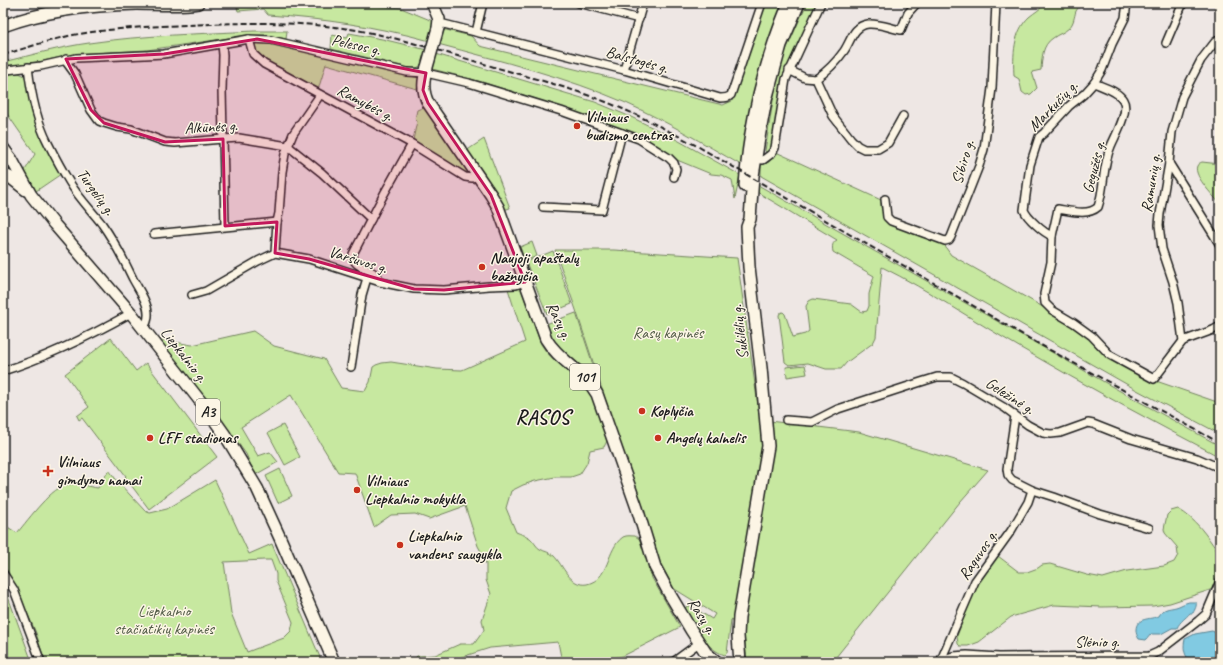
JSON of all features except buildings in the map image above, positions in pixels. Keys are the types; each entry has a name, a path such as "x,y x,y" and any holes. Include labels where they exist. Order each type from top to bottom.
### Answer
{"main road":[{"path":"3,26 54,11 98,6 198,3"},
{"path":"432,3 438,15 439,25"},
{"path":"752,159 756,112 767,64 789,3"},
{"path":"752,159 760,132 773,72 783,39 799,3"},
{"name":"Rasų g.","path":"439,25 423,84 423,90 428,103 491,195 503,220 543,332 550,347 588,380 597,394 655,567 699,643 706,653 717,662"},
{"name":"Liepkalnio g.","path":"3,148 12,160 31,194 71,245 131,313 225,435 253,482 280,538 334,662"},
{"name":"Sukilėlių g.","path":"740,662 738,636 739,617 768,446 761,368 749,267 747,227 744,218 744,204 752,159"},
{"name":"Liepkalnio g.","path":"3,174 11,178 31,194"}],"street":[{"path":"476,32 483,3"},
{"path":"579,3 639,19"},
{"path":"624,70 643,3"},
{"name":"Balstogės g.","path":"439,25 476,32 624,70 720,98 729,97 731,95 762,3"},
{"path":"752,159 763,160 767,158 775,148 783,89 789,70 821,3"},
{"path":"816,79 844,51 855,31 861,26 876,24 901,30 908,13 917,3"},
{"name":"Sibiro g.","path":"885,200 887,217 891,221 945,241 951,237 979,166 984,149 992,88 996,3"},
{"name":"Markučių g.","path":"1052,236 1029,218 1023,206 1033,153 1039,137 1094,83 1102,70 1112,44 1125,18 1127,3"},
{"path":"1166,43 1183,3"},
{"name":"Pelesos g.","path":"3,72 45,65 66,59 158,54 249,39 278,41 407,72 426,70 561,111 622,133 653,147 674,163 676,169 674,177"},
{"name":"Ramybės g.","path":"249,39 251,50 256,58 320,95 412,144 465,177 472,178 478,176"},
{"name":"Ramunių g.","path":"1183,341 1178,303 1162,249 1160,214 1169,163 1172,132 1182,97 1201,60 1215,42 1220,39"},
{"path":"222,44 225,226"},
{"name":"Alkūnės g.","path":"66,59 67,63 75,74 91,110 99,120 104,123 131,129 165,142 175,143 223,138 239,138 288,146 322,173 371,219"},
{"name":"Turgelių g.","path":"28,67 35,108 47,141 70,183 114,242 146,302 148,319 147,324 143,329"},
{"path":"789,70 805,78 816,79"},
{"path":"816,79 833,116 851,139 858,146 864,149 878,149 888,143 903,116"},
{"name":"Gegužės g.","path":"1052,236 1058,209 1091,212 1098,207 1108,154 1123,120 1125,107 1124,101 1118,95 1094,83"},
{"path":"192,296 206,291 258,260 275,253 283,164 288,146 293,134 320,95"},
{"path":"543,207 602,210 622,133"},
{"path":"380,282 378,276 356,264 352,257 412,144"},
{"path":"1169,163 1220,246"},
{"path":"154,234 277,222"},
{"path":"1052,236 1051,262 1044,294 1045,303 1052,310 1092,336 1110,355 1154,379 1183,341 1220,326"},
{"name":"Varšuvos g.","path":"275,253 308,259 380,282 401,287 444,290 516,285 525,282"},
{"path":"352,367 362,295 367,278"},
{"path":"3,371 38,359 66,347 131,313"},
{"name":"Geležinė g.","path":"786,420 812,422 838,409 917,383 945,377 963,383 1043,433 1051,434 1067,431 1088,423 1131,439 1198,458 1220,468"},
{"path":"1015,416 1007,469 1008,475 1012,480 1032,490 1100,514 1149,528"},
{"name":"Raguvos g.","path":"940,661 974,580 1011,530 1028,502 1032,490"},
{"path":"3,573 14,590 41,662"},
{"name":"Slėnio g.","path":"940,661 953,656 967,655 999,657 1149,656 1158,652 1206,614 1220,581"},
{"path":"673,662 699,643"}],"highlighted area":[{"path":"257,39 426,73 423,90 428,103 491,195 525,282 444,290 414,289 309,259 275,253 277,222 225,226 223,139 165,142 104,123 91,110 66,59 164,54"}],"green space":[{"path":"252,3 355,3 401,8 435,22 430,41 390,31 349,24 268,15 263,9 238,11 237,7"},
{"path":"764,3 784,3 769,42 757,82 741,165 684,132 626,103 580,85 533,70 438,44 442,29 471,36 480,46 723,105 732,101"},
{"path":"807,3 819,3 792,58 773,146 767,153 765,151 776,82 783,57"},
{"path":"1046,3 1082,3 1076,11 1071,26 1047,44 1043,52 1041,70 1032,72 1037,88 1031,94 1026,95 1022,92 1019,79 1014,76 1015,45 1024,23"},
{"path":"254,31 287,31 286,39 267,35 243,36 147,50 76,54 38,62 3,67 3,62 89,43 151,36"},
{"path":"349,33 427,50 423,64 417,68 410,68 331,49 332,35 347,38"},
{"path":"258,42 284,46 419,78 417,89 326,64 318,90 282,71 256,53 253,47"},
{"path":"436,54 595,102 631,117 670,136 740,175 735,199 732,180 721,175 711,174 677,160 644,139 567,109 482,82 432,69"},
{"path":"19,73 25,76 61,174 36,191 24,172 35,154 3,108 7,104 3,99 3,76"},
{"path":"424,107 470,174 466,174 413,140 417,121 415,119 417,110"},
{"path":"484,139 510,208 503,210 466,151"},
{"path":"776,152 881,200 881,207 885,218 944,242 951,255 1073,324 1087,335 1110,358 1159,382 1220,403 1220,434 1135,389 761,176 761,165 769,162"},
{"path":"1202,162 1220,164 1220,204 1198,176 1197,165"},
{"path":"758,185 1127,395 1220,446 1220,457 1070,376 952,306 882,267 876,337 873,343 847,362 841,369 826,369 808,363 789,365 785,362 780,313 783,312 785,314 793,337 805,334 809,331 806,306 809,301 813,299 851,304 862,312 867,311 869,306 869,294 874,276 833,252 832,248 834,242 837,240 757,192"},
{"path":"532,242 537,256 525,261 520,247"},
{"name":"Rasų kapinės","path":"555,250 614,250 737,258 764,448 734,618 731,620 727,653 725,655 712,648 706,642 685,609 687,606 690,606 712,619 715,614 673,588 657,557"},
{"path":"553,251 572,304 547,314 526,262"},
{"path":"520,286 541,344 550,356 584,384 592,396 607,441 604,447 590,450 587,463 580,474 571,477 555,477 535,481 511,491 506,508 516,532 528,537 539,548 552,555 571,579 581,584 587,584 600,576 613,549 623,537 635,536 641,540 652,578 680,627 623,656 613,658 607,662 562,662 558,642 490,648 446,662 412,662 417,656 435,655 460,644 474,644 484,630 482,620 491,594 486,580 486,564 478,546 465,506 429,519 415,514 391,515 374,527 355,473 338,472 291,395 241,427 258,456 270,452 278,462 255,475 246,454 157,339 192,345 253,331 274,346 324,359 341,388 365,391 370,382 373,367 382,363 391,362 437,369 462,370 525,342 508,289"},
{"path":"576,313 600,386 591,374 554,341 546,324"},
{"name":"LFF stadionas","path":"111,338 136,371 146,363 217,457 149,509 82,418 79,420 77,416 89,407 65,374"},
{"path":"805,365 807,374 787,377 786,367"},
{"path":"769,421 859,432 988,470 960,502 832,662 747,662 743,625"},
{"path":"283,425 300,457 285,465 268,433"},
{"path":"280,469 292,496 278,503 266,476"},
{"name":"Liepkalnio stačiatikių kapinės","path":"109,470 145,511 150,513 167,509 215,480 249,554 272,544 322,662 45,662 36,633 18,592 3,568 3,524 17,533 41,504 62,486 72,484 98,488","holes":["271,560 276,574 276,581 293,622 291,631 284,638 247,652 231,613 224,562"]},
{"path":"1178,509 1196,523 1218,552 1220,571 1213,589 1170,603 1153,606 1102,607 1054,605 1011,617 979,642 968,646 960,646 958,644 957,636 978,579 998,556 1019,572 1027,572 1042,565 1050,564 1103,578 1127,571 1164,566 1174,562 1178,555 1177,547 1165,533 1164,529 1167,515 1171,511"},
{"path":"7,594 32,662 3,662 3,596"}],"water":[{"path":"1189,602 1196,602 1195,609 1193,613 1190,613 1181,621 1177,628 1172,628 1161,634 1151,634 1146,640 1139,639 1136,630 1138,623 1159,616 1164,610 1178,607"},
{"path":"1212,631 1220,635 1220,662 1200,662 1189,660 1184,650 1185,639 1195,634"}],"railway":[{"path":"3,55 64,37 107,30 210,24 251,23 312,25 352,29 372,33 561,86 626,110 699,147 1039,344 1220,443"}],"place":[{"name":"Vilniaus budizmo centras","path":"577,126"},
{"name":"Naujoji apaštalų bažnyčia","path":"482,267"},
{"name":"Koplyčia","path":"642,411"},
{"name":"LFF stadionas","path":"150,438"},
{"name":"Angelų kalnelis","path":"658,438"},
{"name":"Vilniaus gimdymo namai","path":"48,471"},
{"name":"Vilniaus Liepkalnio mokykla","path":"357,490"},
{"name":"Liepkalnio vandens saugykla","path":"400,545"}],"district":[{"name":"RASOS","path":"543,417"}]}
